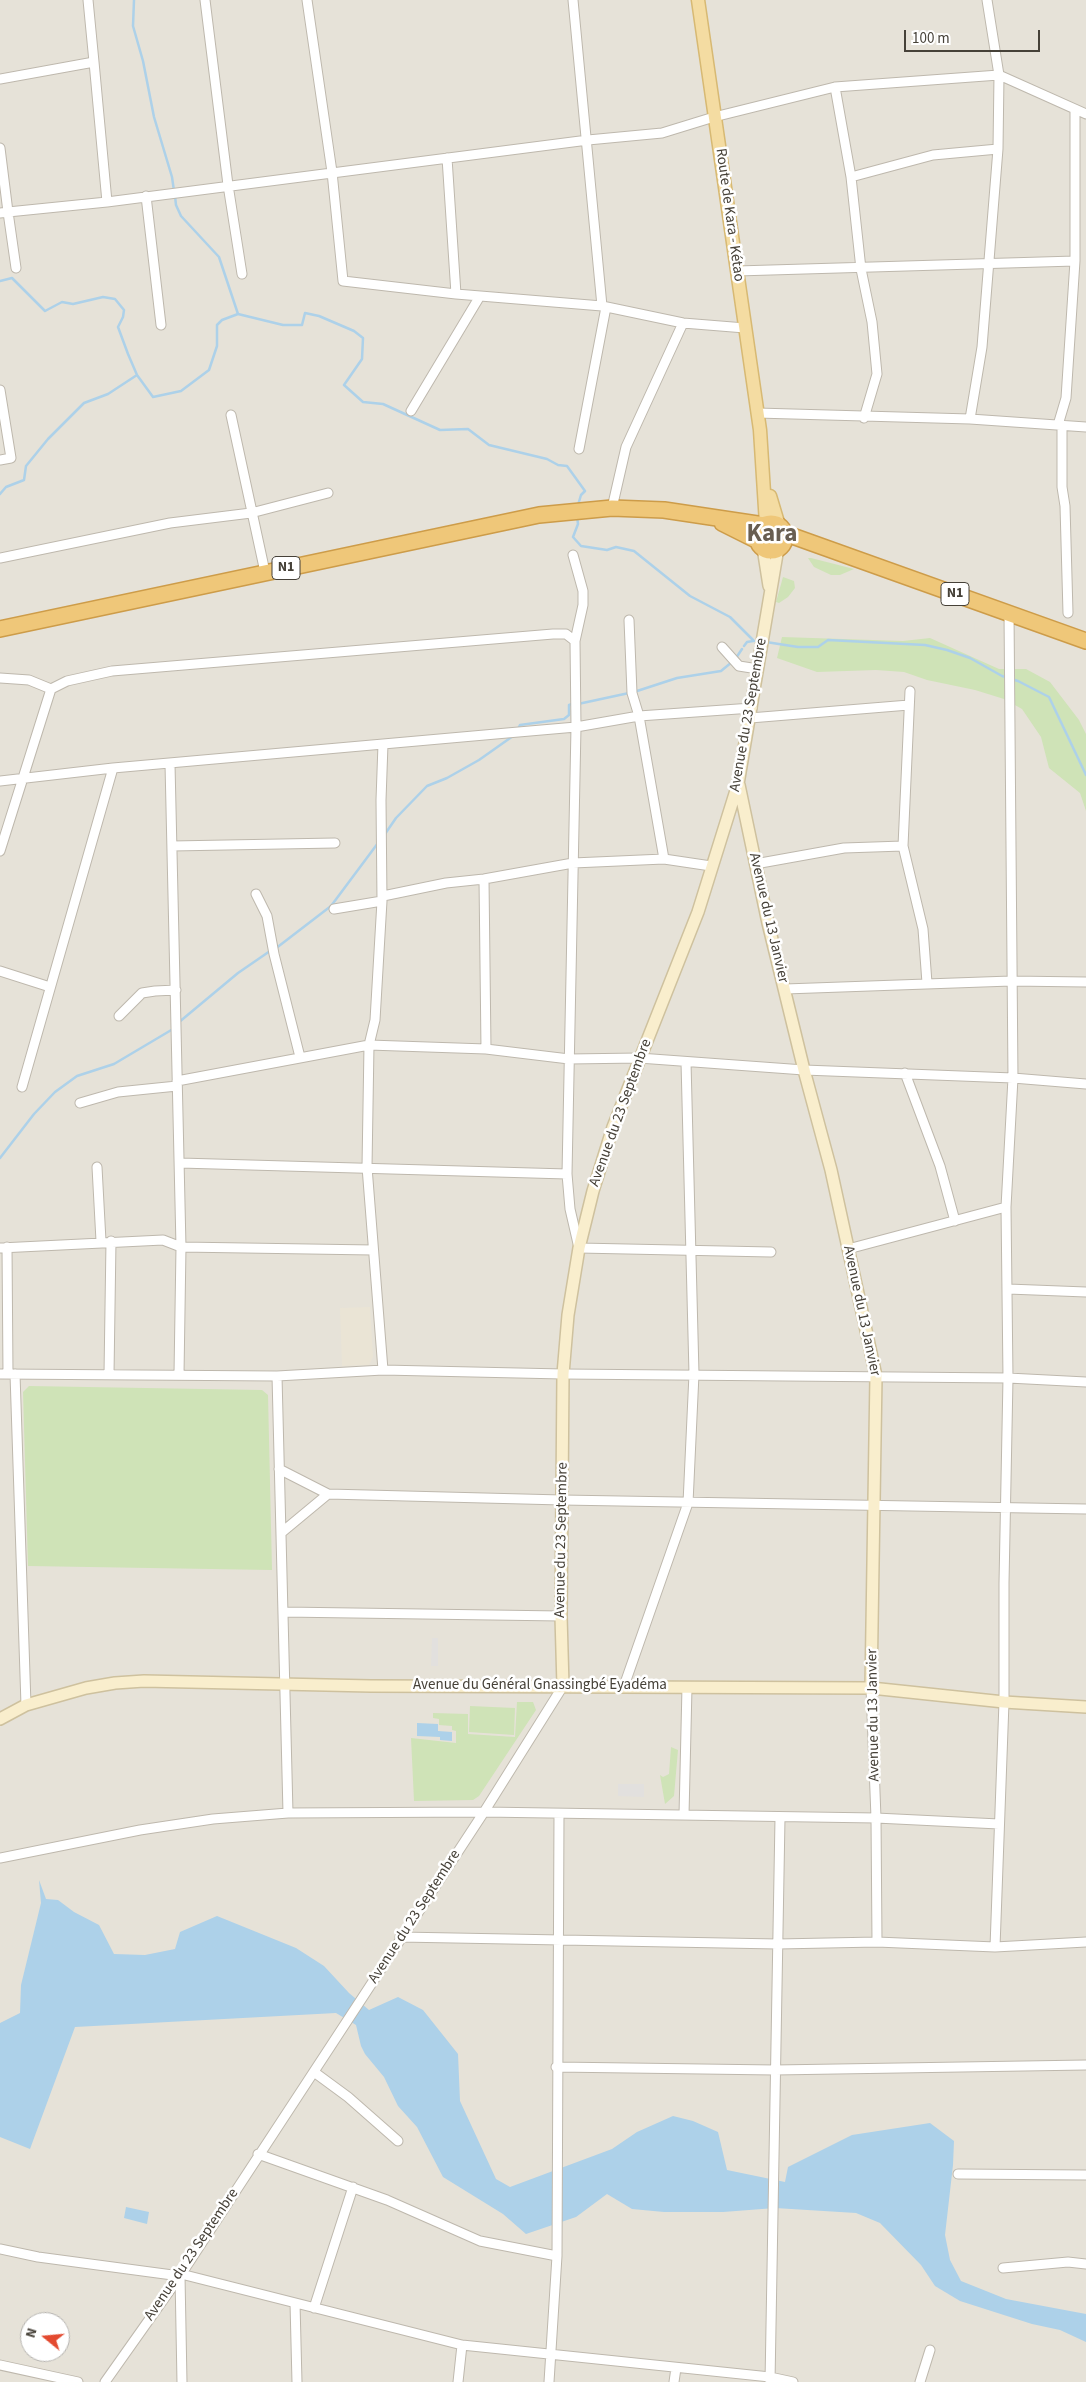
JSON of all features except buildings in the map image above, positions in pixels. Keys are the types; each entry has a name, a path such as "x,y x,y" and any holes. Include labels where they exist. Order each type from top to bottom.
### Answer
{"highway":[{"name":"N1","path":"0,629 514,519 612,508 664,510 705,515 776,534 823,548 1086,641"},
{"name":"N1","path":"705,515 770,551 776,534"},
{"path":"760,544 758,532 776,534"}],"main road":[{"name":"Route de Kara - Kétao","path":"698,0 758,413 763,460 776,534"},
{"name":"Avenue du 23 Septembre","path":"563,1686 561,1616 563,1374 568,1315 579,1248 593,1191 613,1127 691,930 738,784 770,592 776,534"},
{"name":"Avenue du 23 Septembre","path":"760,544 770,592"},
{"name":"Avenue du 13 Janvier","path":"738,784 804,1070 831,1170 876,1376 871,1688"},
{"name":"Avenue du Général Gnassingbé Eyadéma","path":"0,1719 26,1705 86,1688 144,1681 285,1684 871,1688 1004,1702 1086,1707"}],"street":[{"path":"88,0 107,202"},
{"path":"205,0 228,185 242,274"},
{"path":"307,0 332,172 343,281 456,294 604,306 683,323 745,328"},
{"path":"573,0 604,306 579,448"},
{"path":"970,420 982,347 998,149 1000,75 987,0"},
{"path":"0,79 94,62"},
{"path":"4,213 107,202 588,140 662,133 714,117 835,87 1000,75 1086,114"},
{"path":"835,87 851,177 861,269 872,322 877,374 864,418"},
{"path":"1068,613 1065,506 1062,487 1060,426 1066,398 1075,262 1074,110"},
{"path":"0,148 4,213 16,268"},
{"path":"851,177 933,155 998,149"},
{"path":"447,158 456,294"},
{"path":"146,196 160,325"},
{"path":"737,272 1075,262"},
{"path":"411,411 480,296"},
{"path":"612,508 626,447 683,323"},
{"path":"0,390 11,458 0,460"},
{"path":"758,413 970,420 1086,427"},
{"path":"231,415 265,572"},
{"path":"0,558 170,523 251,513 328,493"},
{"path":"573,556 583,591 583,605 575,641 576,727 567,1174 570,1209 579,1248 771,1252"},
{"path":"995,1947 1004,1702 1004,1583 1007,1506 1008,1289 1006,1207 1013,1078 1010,981 1009,613"},
{"path":"629,620 632,693 639,716 664,860"},
{"path":"0,851 51,689 67,681 112,671 552,634 566,634 575,641"},
{"path":"722,647 739,666 758,669"},
{"path":"0,678 29,680 51,689"},
{"path":"910,691 903,846 923,928 927,983"},
{"path":"0,782 113,768 576,727 639,716 751,713 909,705"},
{"path":"383,744 382,899 375,1020 369,1045 367,1168 383,1370"},
{"path":"170,764 182,1246 179,1374"},
{"path":"22,1087 113,768"},
{"path":"172,846 335,843"},
{"path":"755,864 844,848 903,846"},
{"path":"334,909 446,883 484,879 573,862 664,860 712,866"},
{"path":"484,879 486,1048"},
{"path":"256,894 267,916 274,954 300,1057"},
{"path":"0,971 50,987"},
{"path":"785,989 1010,981 1086,982"},
{"path":"119,1016 142,994 154,991 176,990"},
{"path":"80,1103 118,1092 177,1084 300,1057 369,1045 486,1048 569,1058 639,1058 804,1070 1013,1078 1086,1084"},
{"path":"624,1686 688,1503 694,1374 686,1062"},
{"path":"905,1073 940,1166 955,1221"},
{"path":"180,1162 567,1174"},
{"path":"97,1167 106,1241 109,1374"},
{"path":"848,1249 1006,1207"},
{"path":"26,1705 8,1374 4,1247 106,1241 163,1240 182,1246 373,1250"},
{"path":"1008,1289 1086,1292"},
{"path":"8,1374 277,1376 383,1370 563,1374 1008,1378 1086,1382"},
{"path":"277,1376 288,1813"},
{"path":"279,1469 328,1494 688,1503 1007,1506 1086,1509"},
{"path":"281,1533 328,1494"},
{"path":"284,1612 561,1616"},
{"name":"Avenue du 23 Septembre","path":"105,2382 181,2275 258,2154 314,2072 484,1812 563,1686"},
{"path":"684,1815 687,1687"},
{"name":"Avenue du 13 Janvier","path":"871,1688 878,1942"},
{"path":"0,1858 140,1830 213,1819 288,1813 484,1812 684,1815 876,1818 999,1824"},
{"path":"549,2382 557,2256 558,1814"},
{"path":"770,2380 780,1818"},
{"path":"400,1938 778,1944 878,1942 995,1947 1086,1942"},
{"path":"556,2068 775,2070 1086,2064"},
{"path":"314,2072 398,2141"},
{"path":"258,2154 353,2187 439,2221 480,2240 557,2256"},
{"path":"958,2174 1086,2175"},
{"path":"314,2308 353,2187"},
{"path":"0,2249 38,2258 181,2275 462,2345 792,2382"},
{"path":"1003,2268 1068,2262 1086,2264"},
{"path":"181,2275 182,2382"},
{"path":"294,2303 297,2382"},
{"path":"458,2382 462,2345"},
{"path":"920,2382 930,2350"},
{"path":"0,2366 78,2382"},
{"path":"674,2382 676,2368"}],"shaded area":[{"path":"0,0 1086,0 1086,2382 0,2382"},
{"path":"370,1307 373,1357 369,1365 342,1366 340,1308"},
{"path":"432,1638 438,1638 438,1666 431,1666"},
{"path":"618,1784 644,1784 644,1797 618,1796"}],"green space":[{"path":"808,558 854,569 840,575 831,575 814,567"},
{"path":"783,577 794,581 795,588 788,597 779,603 776,602"},
{"path":"782,637 903,641 930,638 999,669 1026,669 1050,682 1079,720 1086,734 1086,811 1080,793 1049,768 1041,737 1022,709 1004,699 975,690 927,680 904,672 876,670 817,672 777,658"},
{"path":"29,1386 262,1390 268,1395 272,1570 28,1566 23,1392"},
{"path":"517,1702 533,1702 536,1710 479,1796 473,1800 414,1801 411,1738 456,1743 456,1731 452,1730 452,1726 439,1725 439,1719 433,1718 433,1713 468,1714 468,1734 515,1737"},
{"path":"470,1706 515,1708 514,1735 469,1732"},
{"path":"671,1747 678,1750 674,1796 665,1804 660,1775 663,1777 669,1774"}],"water":[{"path":"417,1723 438,1724 438,1731 452,1732 452,1741 440,1740 440,1737 417,1736"},
{"path":"39,1880 46,1899 58,1900 74,1912 99,1925 114,1954 145,1955 175,1949 180,1932 217,1916 296,1948 324,1966 349,1993 369,2010 398,1997 423,2010 458,2054 460,2101 496,2179 510,2187 612,2149 637,2132 673,2116 693,2121 718,2132 727,2170 785,2182 788,2167 852,2135 930,2123 954,2141 945,2235 950,2260 961,2281 1006,2299 1086,2314 1086,2342 1060,2330 1032,2324 960,2301 935,2286 921,2265 880,2223 856,2213 775,2208 723,2212 664,2212 632,2209 607,2194 576,2217 526,2234 503,2214 443,2177 417,2127 398,2106 384,2077 365,2054 356,2025 336,2013 75,2027 30,2149 0,2137 0,2023 20,2013 21,1985 41,1903"},
{"path":"126,2207 149,2212 147,2224 124,2218"}],"waterway":[{"path":"134,0 133,26 143,61 154,117 172,177 174,191"},
{"path":"175,196 176,205 181,216 219,257 238,314"},
{"path":"0,281 12,278 45,311 62,302 73,304 103,297 115,299 124,310 118,327 128,354 137,375 153,397 181,391 209,370 217,346 217,325 222,320 238,314 283,325 302,325 305,313 319,316 354,331 363,338 362,359 344,385 363,402 383,404 440,430 468,429 489,445 547,459 558,465 567,466 585,491 581,495 578,505"},
{"path":"0,494 6,487 24,480 26,466 48,439 84,403 108,394 137,375"},
{"path":"577,516 578,524 573,537 581,546 607,550 616,547 634,551 690,596 730,617 754,641"},
{"path":"766,642 798,647 818,647 828,640 925,645 970,658 1002,676 1018,681 1049,697 1086,775"},
{"path":"744,646 747,642 753,641"},
{"path":"736,658 742,649"},
{"path":"634,692 677,678 721,671 732,662"},
{"path":"578,704 629,693"},
{"path":"518,729 520,725 564,719 569,715 569,705 572,704"},
{"path":"385,834 396,818 427,786 447,778 479,760 513,736"},
{"path":"275,949 331,906 378,843"},
{"path":"178,1023 238,973 270,951"},
{"path":"0,1158 34,1114 55,1092 77,1076 114,1064 173,1029"}],"district":[{"name":"Kara","path":"772,536"}]}
